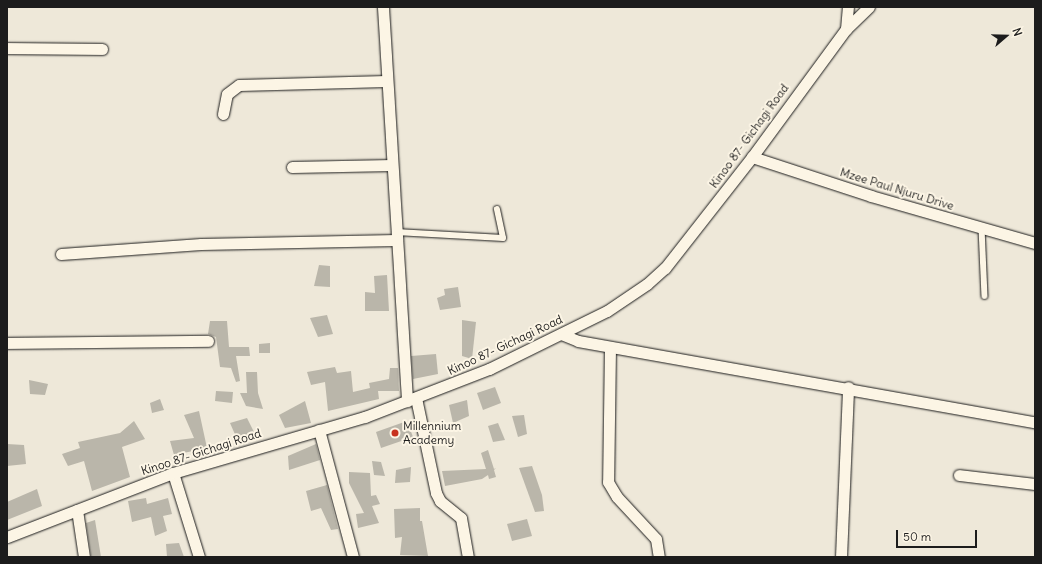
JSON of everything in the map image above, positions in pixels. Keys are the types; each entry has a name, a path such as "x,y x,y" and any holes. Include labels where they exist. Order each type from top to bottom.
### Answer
{"street":[{"path":"383,7 396,236 412,400 436,492 440,501 461,518 468,557"},
{"path":"846,29 848,7"},
{"name":"Kinoo 87- Gichagi Road","path":"7,538 173,473 365,417 412,400 489,370 627,299 659,273 752,157 846,29 869,7"},
{"path":"7,48 102,49"},
{"path":"223,114 227,94 239,85 386,81"},
{"name":"Mzee Paul Njuru Drive","path":"752,157 871,196 1035,243"},
{"path":"292,167 392,165"},
{"path":"61,254 201,244 396,236"},
{"path":"561,334 578,341 610,347 848,387 1035,422"},
{"path":"7,343 208,341"},
{"path":"610,347 608,482 617,497 656,539 659,557"},
{"path":"841,557 848,387"},
{"path":"319,430 353,557"},
{"path":"173,473 198,557"},
{"path":"959,475 1035,484"},
{"path":"77,510 84,557"}],"lane":[{"path":"396,236 503,238 497,210"},
{"path":"982,228 985,296"}],"building":[{"path":"319,265 330,266 330,287 314,286"},
{"path":"387,275 389,311 365,311 365,292 375,293 374,276"},
{"path":"458,287 461,307 440,310 437,298 445,295 444,289"},
{"path":"327,315 333,334 318,337 310,318"},
{"path":"462,320 476,322 472,359 462,356"},
{"path":"210,321 227,321 229,347 249,347 250,356 236,356 240,381 236,382 231,368 220,367 216,337 208,334"},
{"path":"270,343 270,353 259,353 259,344"},
{"path":"436,354 438,374 413,379 411,356"},
{"path":"335,367 337,373 351,371 353,392 370,388 369,383 389,379 390,368 398,368 399,391 378,391 379,399 328,411 325,382 311,385 307,372"},
{"path":"246,372 257,372 258,393 263,409 246,406 240,393 247,393"},
{"path":"29,380 48,384 45,395 30,394"},
{"path":"495,387 501,403 483,410 477,393"},
{"path":"216,391 233,392 232,403 215,401"},
{"path":"160,399 164,410 152,413 150,403"},
{"path":"467,400 469,416 453,423 449,405"},
{"path":"305,401 311,423 285,428 279,415"},
{"path":"199,411 207,448 174,455 170,441 194,438 184,415"},
{"path":"524,415 527,434 518,437 512,416"},
{"path":"247,418 255,434 237,439 230,423"},
{"path":"134,421 145,439 122,447 130,477 92,491 84,461 68,466 62,454 80,448 78,442 120,433"},
{"path":"407,421 413,437 381,448 376,432"},
{"path":"498,423 505,440 493,442 488,426"},
{"path":"7,444 24,445 26,464 7,466"},
{"path":"316,444 320,460 289,470 288,456"},
{"path":"488,450 494,469 496,468 494,470 496,477 489,479 488,475 482,479 445,486 442,471 486,469 481,453"},
{"path":"372,461 381,462 385,476 374,475"},
{"path":"532,466 542,495 544,511 535,512 519,468"},
{"path":"411,467 410,482 395,483 396,470"},
{"path":"349,472 370,473 371,496 376,495 380,504 372,506 379,523 358,528 356,514 364,513 349,483"},
{"path":"327,485 338,529 331,530 321,508 311,511 306,491"},
{"path":"37,489 42,506 7,520 7,502"},
{"path":"146,498 147,504 168,498 172,514 163,516 167,531 155,536 151,517 132,522 128,501"},
{"path":"420,508 420,521 422,521 428,556 400,555 402,537 395,538 394,509"},
{"path":"527,519 532,536 512,541 507,524"},
{"path":"95,520 101,557 91,557 86,523"},
{"path":"179,543 184,557 167,557 166,544"}],"place":[{"name":"Millennium Academy","path":"395,433"}]}
